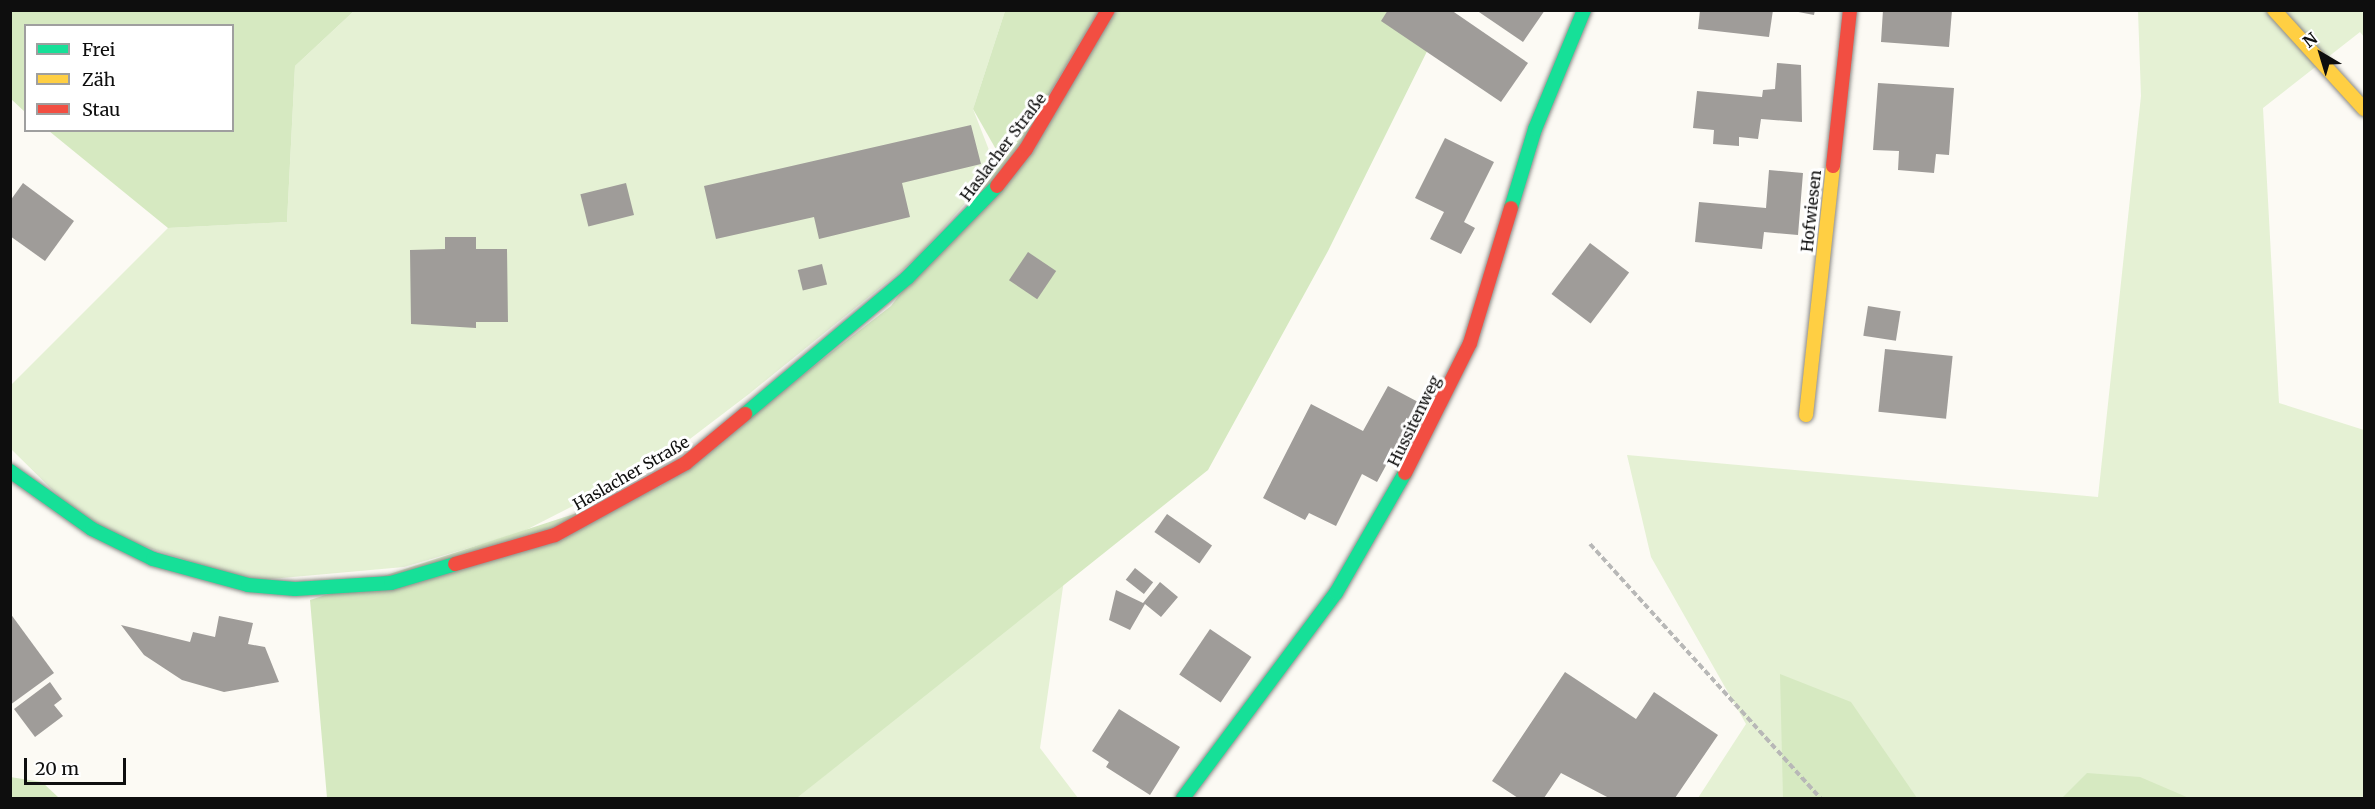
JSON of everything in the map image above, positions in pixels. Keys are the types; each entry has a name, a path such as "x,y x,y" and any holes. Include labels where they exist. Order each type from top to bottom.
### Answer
{"street":[{"name":"Haslacher Straße","path":"10,471 92,529 153,559 248,585 296,589 391,583 555,535 686,463 907,278 981,207 1026,149 1108,10"},
{"name":"Hussitenweg","path":"1183,798 1336,593 1430,430 1470,343 1535,129 1584,10"},
{"name":"Hofwiesen","path":"1806,415 1850,10"},
{"path":"2274,10 2364,109"}],"path":[{"path":"1590,543 1820,798"}],"green space":[{"path":"10,11 354,11 295,66 287,222 168,228 50,132 234,132 234,24 24,24 24,111 11,99"},
{"path":"354,11 1005,11 973,109 996,168 918,257 749,394 661,461 520,533 404,567 249,581 92,529 11,449 10,386 168,228 287,222 295,66"},
{"path":"1005,11 1099,11 1006,167 973,109"},
{"path":"1116,11 1447,11 1328,251 1208,470 797,798 327,798 310,600 660,486 891,306"},
{"path":"2138,11 2364,11 2364,37 2360,32 2263,108 2279,403 2364,430 2364,798 1698,798 1746,724 1651,557 1627,455 2098,497 2141,96"},
{"path":"1064,580 1040,748 1078,798 797,798"},
{"path":"1780,674 1851,702 1917,798 1783,798"},
{"path":"2087,773 2140,777 2189,798 2062,798"},
{"path":"10,777 42,782 59,798 11,798"}],"building":[{"path":"1388,10 1451,10 1528,63 1501,102 1381,21"},
{"path":"1476,10 1545,10 1523,42"},
{"path":"1700,10 1773,10 1769,37 1698,29"},
{"path":"1788,10 1815,10 1814,15"},
{"path":"1883,10 1952,10 1949,47 1881,42"},
{"path":"1777,63 1801,65 1802,122 1761,119 1758,139 1739,137 1739,146 1713,144 1714,130 1693,128 1697,91 1762,97 1763,90 1775,89"},
{"path":"1878,83 1954,88 1949,155 1936,154 1934,173 1898,170 1899,151 1873,150"},
{"path":"971,125 981,164 902,183 910,217 819,239 814,217 716,239 704,186"},
{"path":"1445,138 1494,162 1464,222 1475,228 1461,254 1430,239 1444,212 1415,198"},
{"path":"1769,170 1803,173 1798,235 1764,232 1762,249 1695,242 1699,202 1766,208"},
{"path":"23,183 74,221 45,261 10,236 10,201"},
{"path":"626,183 634,215 588,226 580,194"},
{"path":"445,237 476,237 476,249 507,249 508,322 476,322 476,328 411,324 410,250 445,249"},
{"path":"1590,243 1629,272 1591,324 1551,294"},
{"path":"1028,252 1056,271 1037,299 1009,280"},
{"path":"822,264 827,284 803,290 798,270"},
{"path":"1868,306 1901,311 1896,341 1863,336"},
{"path":"1885,349 1953,356 1946,419 1878,412"},
{"path":"1388,386 1420,403 1377,482 1362,474 1336,526 1309,513 1305,520 1263,498 1311,404 1363,431"},
{"path":"1167,514 1212,546 1199,564 1154,532"},
{"path":"1135,568 1153,582 1144,594 1126,580"},
{"path":"1160,582 1178,597 1161,617 1145,604 1130,630 1109,620 1116,590 1143,603"},
{"path":"10,613 54,673 10,705"},
{"path":"219,616 253,623 248,644 265,647 279,682 224,692 182,680 144,655 121,625 190,642 193,632 215,637"},
{"path":"1210,629 1251,657 1221,703 1179,675"},
{"path":"1565,672 1636,719 1654,692 1718,735 1675,798 1609,798 1561,773 1544,798 1518,798 1492,781"},
{"path":"50,682 62,699 54,705 63,716 35,737 14,709"},
{"path":"1119,709 1180,747 1150,795 1106,767 1109,762 1092,751"}],"traffic: fast":[{"path":"1511,208 1535,129 1584,10"},
{"path":"745,414 907,278 997,186"},
{"path":"10,471 92,529 153,559 248,585 295,589 391,583 455,564"},
{"path":"1183,798 1336,593 1405,473"}],"traffic: slow":[{"path":"2274,10 2364,109"},
{"path":"1806,415 1833,166"}],"traffic: jam":[{"path":"997,186 1026,149 1108,10"},
{"path":"1833,166 1850,10"},
{"path":"1405,473 1470,343 1511,208"},
{"path":"455,564 555,535 686,463 745,414"}]}
